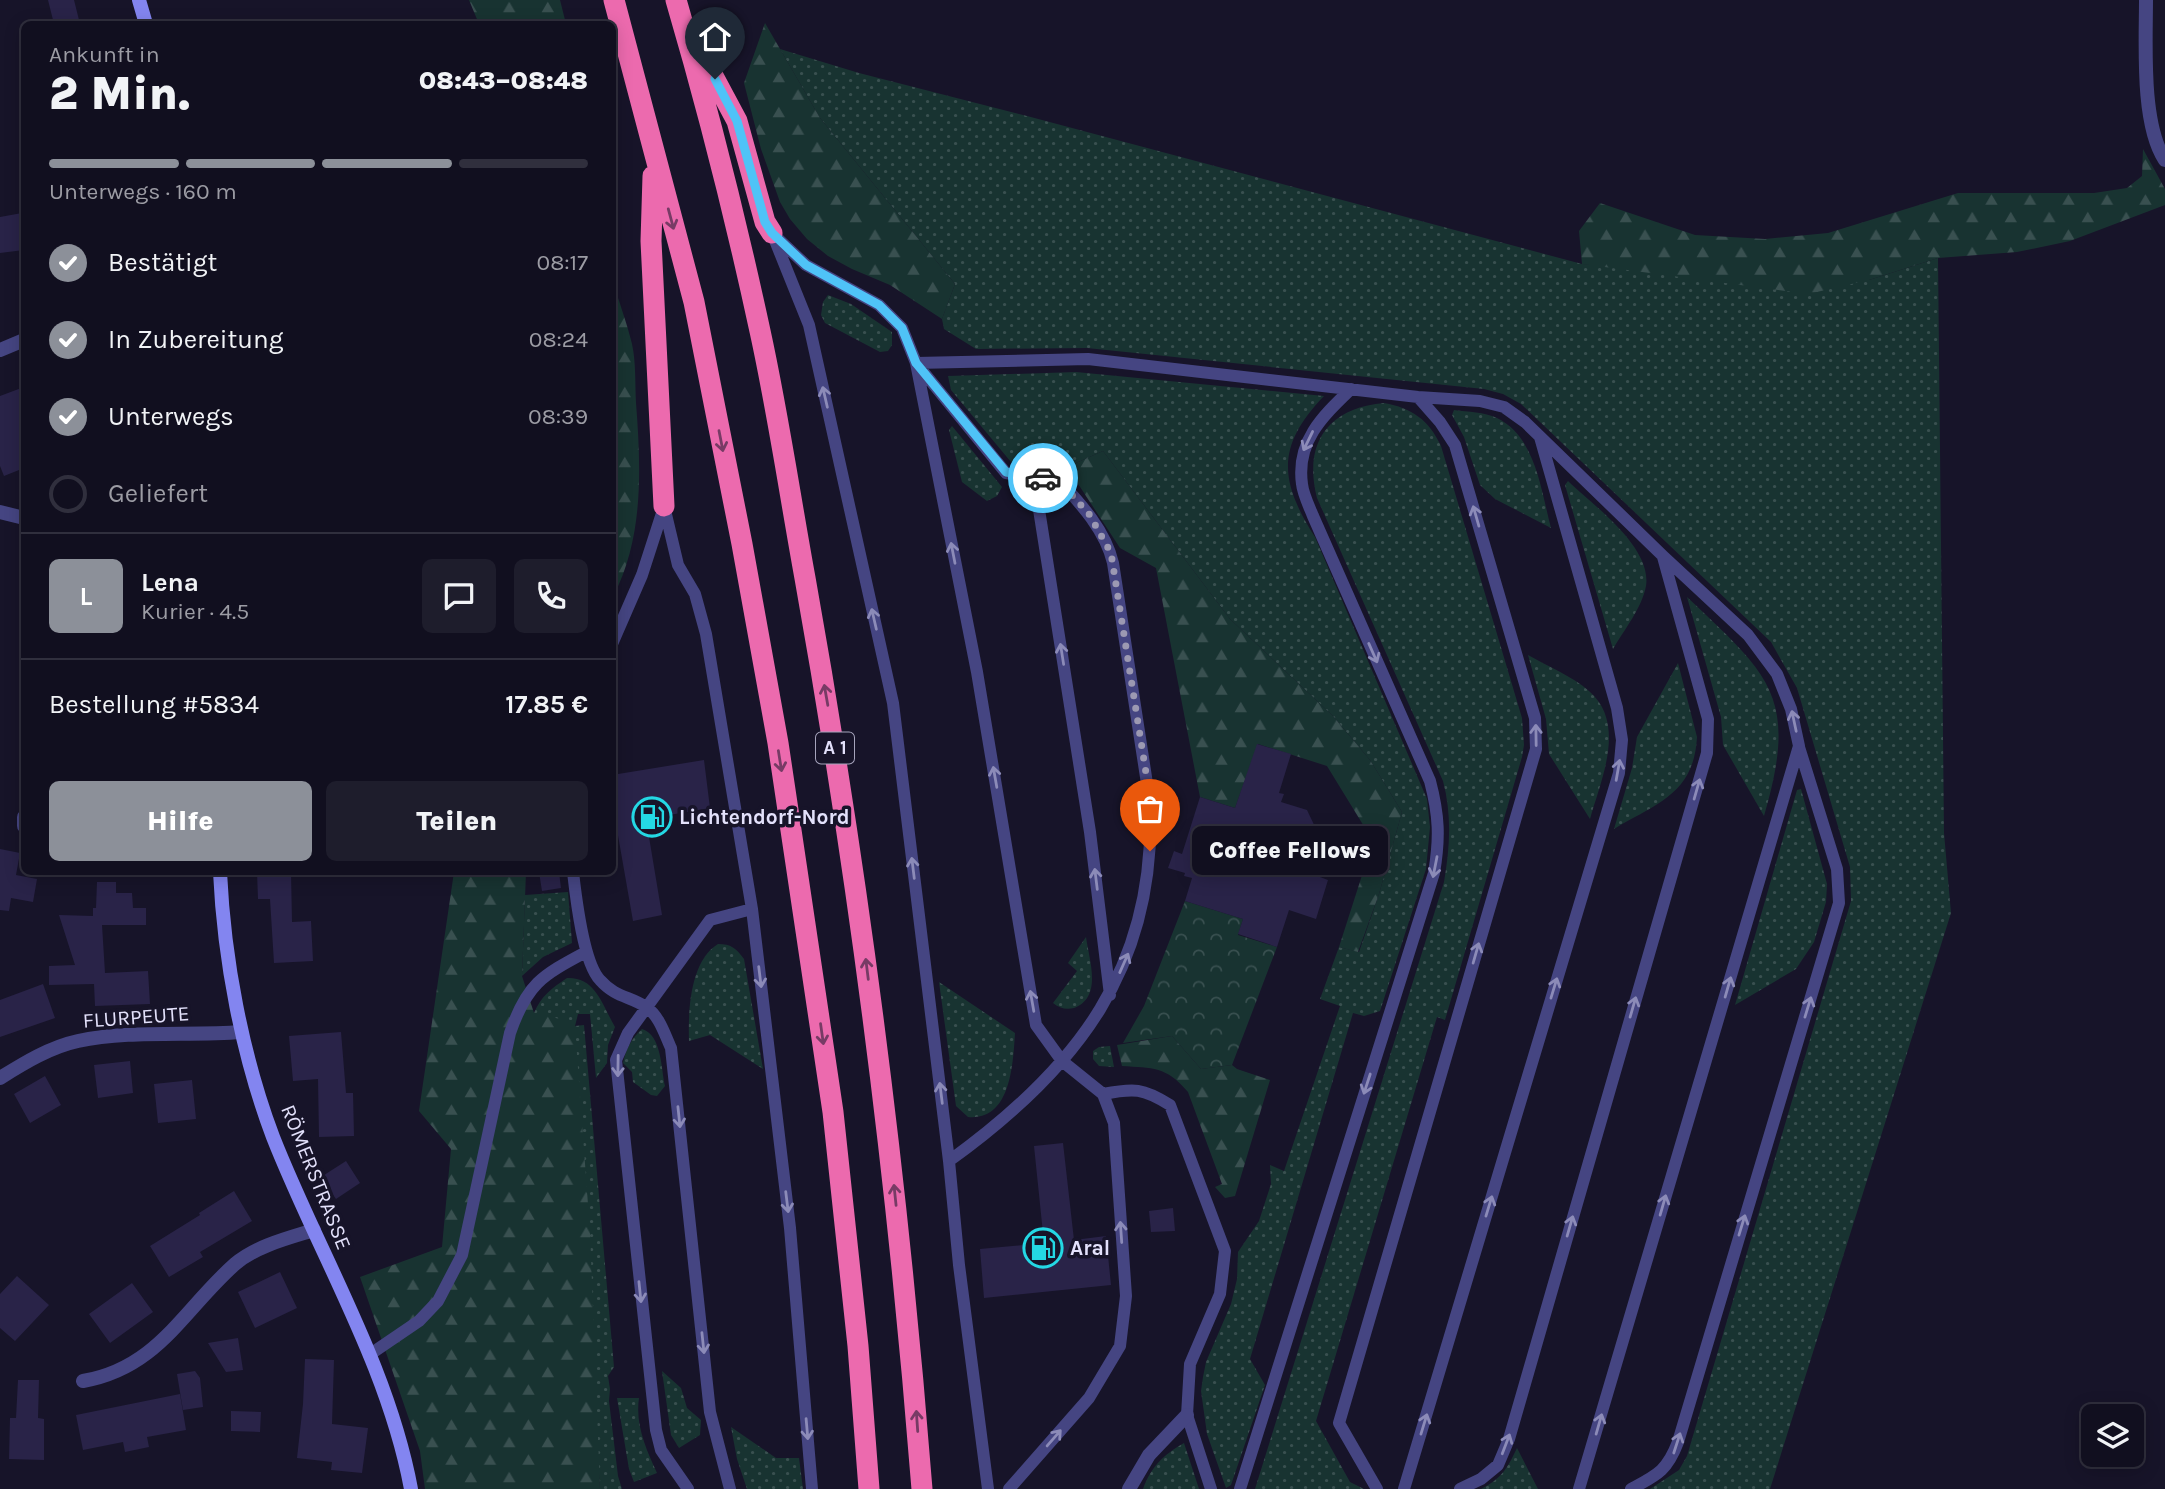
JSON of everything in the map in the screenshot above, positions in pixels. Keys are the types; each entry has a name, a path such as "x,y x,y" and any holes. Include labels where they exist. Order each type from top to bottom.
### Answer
{"highway":[{"path":"614,0 694,302 778,743 833,1112 858,1346 869,1489"},
{"path":"678,9 737,121 765,222 772,233"},
{"name":"A 1","path":"678,9 715,143 761,333 834,735 890,1149 922,1489"},
{"path":"653,153 651,241 664,506"}],"street":[{"path":"139,0 145,21"},
{"path":"2146,0 2146,83 2158,149 2165,160"},
{"path":"0,350 21,341"},
{"path":"0,512 21,517"},
{"name":"RÖMERSTRASSE","path":"220,875 222,908 241,1032 273,1136 390,1407 405,1457 411,1489"},
{"name":"FLURPEUTE","path":"0,1078 32,1058 78,1041 137,1035 241,1032"},
{"path":"83,1381 107,1377 131,1365 159,1344 237,1262 274,1242 314,1230"},
{"path":"1129,1489 1149,1455 1187,1415"}],"lane":[{"path":"772,233 806,265 879,305 902,328 916,363 977,672 1036,1025 1062,1061 1103,1094 1114,1122 1126,1296 1119,1346 1089,1398 1009,1489"},
{"path":"772,233 808,325 893,703 988,1489"},
{"path":"916,363 1088,359 1418,397 1479,401 1504,407 1540,436 1748,635 1777,674 1791,709 1799,746 1837,869 1839,903 1678,1442 1671,1461 1661,1473 1631,1489"},
{"path":"916,363 1006,472 1034,478 1056,477 1089,514 1111,553 1142,747 1152,838 1146,895 1131,947 1110,995 1062,1061 995,1128 949,1161"},
{"path":"1240,1489 1434,873 1440,842 1438,812 1430,781 1313,516 1302,485 1302,455 1318,422 1351,389"},
{"path":"1377,1489 1339,1423 1536,748 1535,718 1455,445 1440,422 1418,397"},
{"path":"1404,1489 1619,773 1622,740 1617,708 1540,436"},
{"path":"1034,478 1090,832 1110,995"},
{"path":"616,635 642,575 664,506"},
{"path":"664,506 678,565 695,594 706,634 752,909 790,1228 812,1489"},
{"path":"1460,1489 1481,1479 1498,1465 1509,1439 1707,752 1708,719 1663,556"},
{"path":"1580,1489 1799,746"},
{"path":"573,875 586,951 598,979 618,996 648,1007 659,1022 671,1048 710,1412 730,1489"},
{"path":"688,1489 661,1450 656,1430 616,1060 628,1032 710,920 752,909"},
{"path":"369,1355 419,1321 438,1301 462,1255 510,1032 519,1007 532,986 586,951"},
{"path":"1103,1094 1126,1089 1150,1092 1170,1105 1225,1251 1220,1294 1190,1364 1187,1415 1211,1489"}],"green space":[{"path":"469,0 560,0 565,21 478,21"},
{"path":"765,23 820,118 955,284 942,319 890,285 828,256 807,239 790,219 780,202 761,149 744,83"},
{"path":"780,49 859,73 1582,264 1869,280 1938,258 1944,833 1951,913 1770,1489 1650,1489 1679,1470 1687,1456 1851,901 1850,867 1797,688 1771,642 1521,404 1503,394 1484,389 1087,348 976,349 944,329 942,319 955,284 820,118"},
{"path":"2143,149 2165,189 2165,205 2070,241 2017,252 1938,258 1869,280 1808,294 1582,264 1579,231 1600,203 1695,235 1765,239 1828,233 1958,193 2094,193 2127,188 2142,176"},
{"path":"616,291 633,351 639,452 635,526 623,574 616,590"},
{"path":"828,295 851,304 892,332 892,345 888,351 880,352 825,323 821,315 823,302"},
{"path":"1076,372 1324,396 1297,431 1288,464 1289,481 1294,498 1315,537 1427,799 1430,827 1426,869 1380,1011 1364,1016 1353,1013 1250,1359 1265,1385 1231,1485 1226,1488 1207,1434 1201,1391 1206,1362 1231,1304 1237,1279 1238,1252 1259,1221 1271,1184 1270,1165 1284,1171 1340,1006 1320,999 1339,947 1359,952 1402,812 1370,760 1333,716 1230,619 1103,451 1067,467 1011,462 951,390 948,376"},
{"path":"1384,403 1403,408 1425,422 1441,446 1522,718 1524,745 1445,1020 1437,1017 1316,1421 1350,1482 1364,1489 1255,1489 1444,882 1448,856 1449,819 1443,781 1317,498 1314,478 1317,445 1334,421 1364,406"},
{"path":"1454,410 1497,418 1520,438 1535,466 1551,528 1495,499 1480,485 1464,437 1452,415"},
{"path":"952,426 1002,487 997,496 987,501 962,482 949,430"},
{"path":"1103,451 1230,619 1333,716 1370,760 1402,812 1379,894 1358,952 1339,947 1373,841 1327,766 1258,744 1235,808 1200,797 1156,568 1120,548 1067,467"},
{"path":"1568,481 1631,542 1645,571 1646,586 1641,602 1613,649 1565,485"},
{"path":"1687,597 1739,648 1757,669 1770,691 1777,715 1778,742 1774,775 1764,816 1723,745 1721,717"},
{"path":"1528,655 1589,691 1600,704 1607,719 1609,735 1605,770 1590,819 1549,754 1546,719"},
{"path":"1678,663 1697,737 1689,772 1670,795 1614,829 1632,768 1637,737"},
{"path":"1801,789 1827,884 1826,902 1814,942 1796,969 1735,1005 1797,790"},
{"path":"454,875 526,875 522,976 534,1013 560,1019 575,1027 590,1232 600,1489 425,1489 420,1451 360,1277 442,1247 451,1149 419,1111"},
{"path":"568,892 572,943 543,957 522,976 525,895"},
{"path":"1185,901 1243,919 1238,935 1277,947 1232,1065 1201,1069 1172,1036 1123,1043 1144,1006"},
{"path":"1086,937 1092,977 1089,996 1074,1008 1060,1007 1053,1003 1077,971 1068,963"},
{"path":"718,944 733,947 744,959 763,1069 710,1035 689,1041 690,1002 696,974 709,952"},
{"path":"567,978 577,979 592,987 615,1027 608,1045 607,1063 596,1078 590,1014 578,1014 575,1026 584,1025 614,1367 608,1376 609,1401 622,1489 600,1489 597,1444 534,1013 548,993"},
{"path":"939,982 1015,1033 1007,1088 993,1110 982,1116 968,1117 956,1106"},
{"path":"642,1029 649,1032 660,1053 665,1086 657,1096 651,1095 633,1082 632,1072 623,1063 630,1044"},
{"path":"1172,1036 1201,1069 1232,1065 1270,1080 1235,1196 1225,1198 1215,1187 1222,1184 1188,1092 1166,1073 1142,1067 1122,1066 1117,1045"},
{"path":"1110,1046 1114,1067 1099,1066 1093,1059 1093,1051 1099,1047"},
{"path":"662,1371 681,1388 687,1408 701,1420 700,1435 679,1448 671,1435"},
{"path":"617,1398 639,1398 640,1427 657,1473 634,1482 629,1469"},
{"path":"731,1427 776,1458 799,1458 803,1489 747,1489 737,1459"},
{"path":"1184,1443 1199,1489 1143,1489 1159,1462"},
{"path":"1517,1448 1538,1489 1481,1489 1503,1472"}],"building":[{"path":"48,0 74,0 79,21 53,21"},
{"path":"21,213 21,250 0,253 0,217"},
{"path":"21,388 21,469 4,476 0,466 0,396"},
{"path":"1257,744 1291,754 1279,793 1284,794 1281,802 1307,810 1327,852 1320,877 1328,880 1316,919 1289,910 1277,947 1238,934 1243,919 1185,901 1192,878 1168,868 1174,851 1182,854 1200,797 1235,808"},
{"path":"704,760 710,808 646,819 662,915 633,921 616,824 616,774"},
{"path":"0,849 20,853 16,875 37,879 33,902 11,898 9,911 0,910"},
{"path":"257,875 291,875 292,922 311,921 313,961 274,963 270,899 258,899"},
{"path":"539,875 559,875 561,888 542,891"},
{"path":"97,882 116,882 116,893 132,893 133,908 146,908 146,925 102,925 105,973 148,971 150,1004 95,1006 94,984 49,985 49,966 75,965 59,915 93,916"},
{"path":"43,984 55,1018 0,1037 0,1000"},
{"path":"341,1032 346,1093 353,1093 354,1136 319,1137 318,1079 293,1081 289,1036"},
{"path":"130,1061 133,1093 98,1098 94,1065"},
{"path":"45,1076 61,1105 30,1123 14,1094"},
{"path":"192,1080 196,1119 158,1123 154,1084"},
{"path":"1063,1143 1074,1240 1106,1236 1111,1285 984,1298 980,1249 1044,1243 1034,1146"},
{"path":"346,1161 360,1183 336,1199 321,1177"},
{"path":"234,1191 252,1221 200,1252 203,1257 169,1277 150,1246"},
{"path":"1173,1208 1175,1231 1151,1232 1149,1211"},
{"path":"280,1272 297,1308 255,1328 238,1292"},
{"path":"17,1276 49,1305 15,1341 0,1328 0,1294"},
{"path":"132,1283 153,1312 110,1343 89,1314"},
{"path":"238,1338 243,1370 226,1372 208,1343"},
{"path":"305,1359 334,1360 332,1424 368,1428 362,1473 331,1470 332,1462 297,1458"},
{"path":"195,1371 200,1378 203,1407 183,1410 177,1374"},
{"path":"18,1380 39,1380 38,1418 44,1419 44,1460 9,1459 10,1418 16,1418"},
{"path":"180,1394 186,1430 147,1437 149,1447 125,1452 123,1442 83,1450 76,1415"},
{"path":"231,1411 261,1412 260,1432 231,1431"}],"way so far":[{"path":"1043,478 1056,477 1089,514 1111,553 1150,803 1150,851"}],"place":[{"name":"Lichtendorf-Nord","path":"652,817"},
{"name":"Coffee Fellows","path":"1150,851"},
{"name":"Aral","path":"1043,1248"}],"route":[{"path":"715,79 737,121 765,222 772,233 806,265 879,305 902,328 916,363 1006,472 1043,478"}]}
